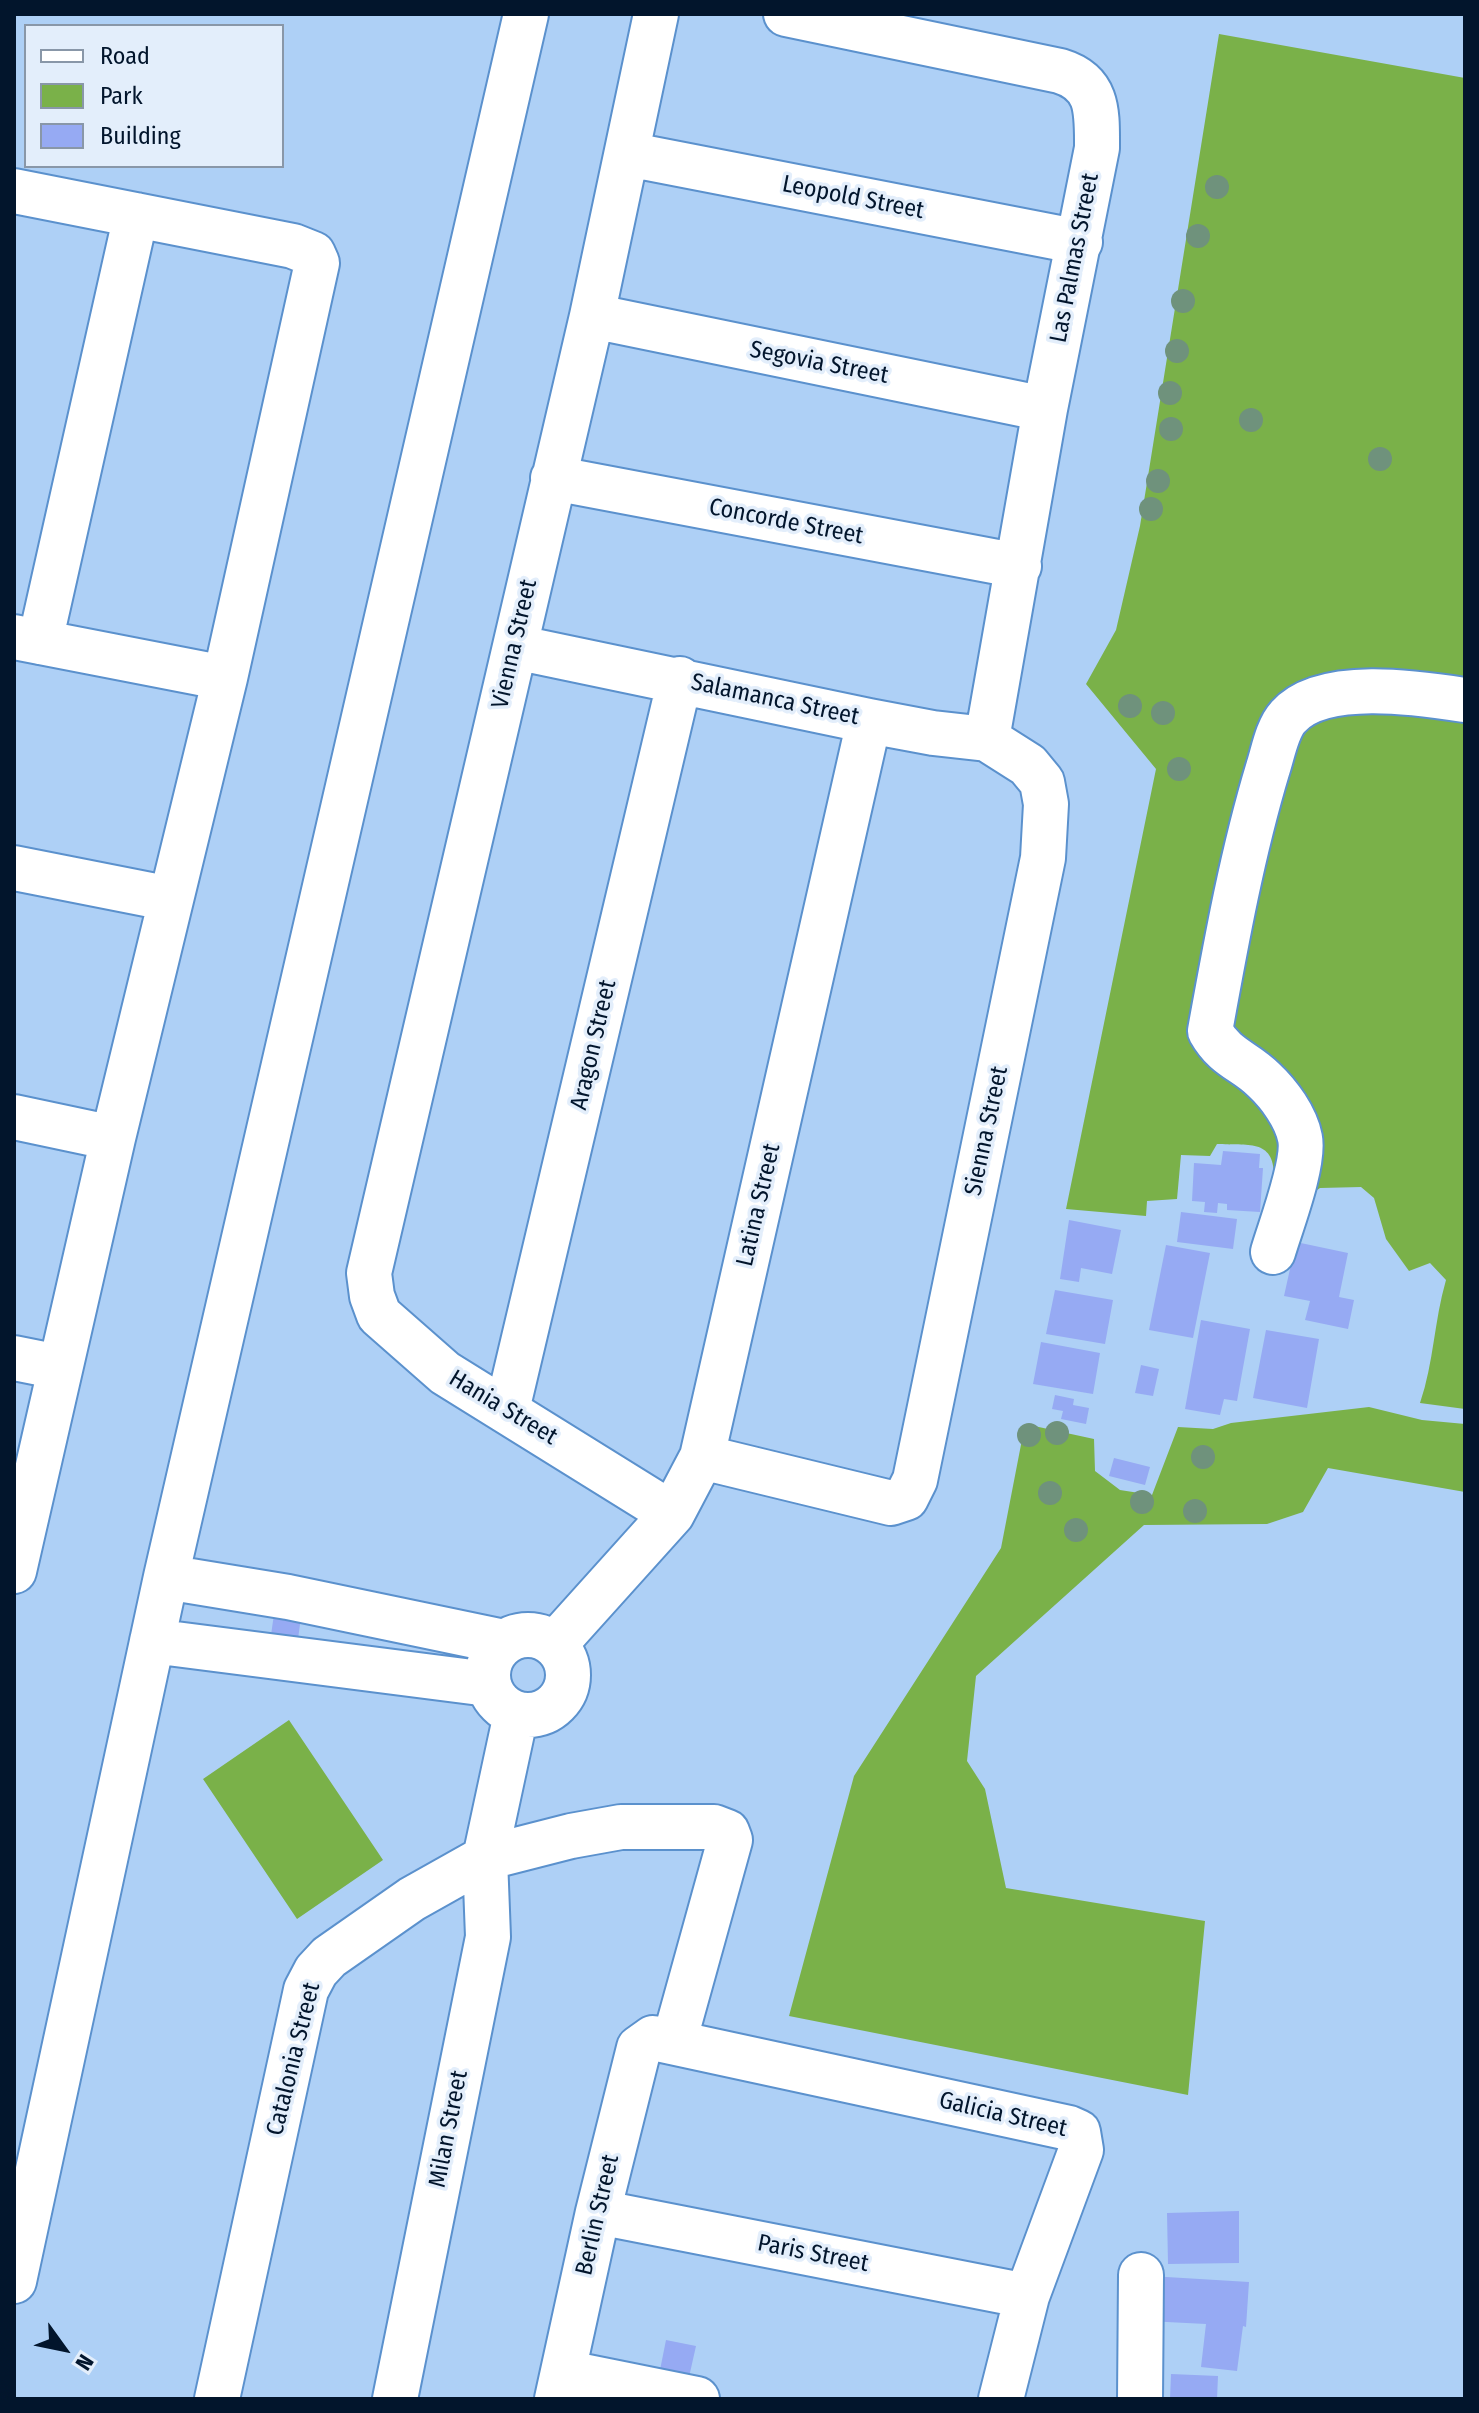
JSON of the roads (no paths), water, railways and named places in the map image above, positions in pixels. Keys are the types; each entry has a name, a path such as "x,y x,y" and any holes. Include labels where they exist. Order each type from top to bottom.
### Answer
{"street":[{"path":"14,2281 166,1577 526,14"},
{"name":"Vienna Street","path":"369,1273 592,316 656,14"},
{"name":"Las Palmas Street","path":"786,14 1047,67 1074,75 1088,84 1095,104 1097,148 1045,409 987,739"},
{"name":"Leopold Street","path":"627,154 1080,242"},
{"path":"14,191 293,246 313,254 317,263 225,678 113,1138 14,1571"},
{"path":"136,215 27,640 225,678"},
{"name":"Segovia Street","path":"592,316 1045,409"},
{"name":"Concorde Street","path":"553,478 1019,566"},
{"name":"Salamanca Street","path":"515,647 680,679 869,721 987,739 1028,765"},
{"name":"Aragon Street","path":"507,1410 680,679"},
{"path":"1273,1252 1300,1160 1300,1138 1291,1113 1264,1080 1220,1049 1210,1031 1225,945 1275,743 1288,717 1314,700 1353,691 1418,693 1465,700"},
{"name":"Latina Street","path":"555,1644 672,1514 702,1457 869,721"},
{"name":"Sienna Street","path":"702,1457 891,1503 906,1498 915,1480 1043,858 1046,804 1042,782 1028,765"},
{"path":"14,868 171,899"},
{"path":"14,1117 113,1138"},
{"name":"Hania Street","path":"369,1273 372,1296 379,1315 445,1373 672,1514"},
{"path":"14,1358 59,1367"},
{"path":"166,1577 504,1642"},
{"path":"228,1650 238,1589"},
{"path":"325,1662 332,1607"},
{"path":"152,1641 325,1662 502,1699 544,1712 564,1694 568,1667 555,1644 529,1634 504,1642 494,1652 489,1665 502,1699"},
{"name":"Milan Street","path":"395,2399 488,1937 485,1858 502,1699"},
{"name":"Catalonia Street","path":"217,2399 306,1990 316,1971 329,1957 412,1899 485,1858 621,1827 714,1827 727,1832"},
{"name":"Berlin Street","path":"560,2385 598,2212 639,2048 663,2040 730,1840 727,1832"},
{"name":"Galicia Street","path":"663,2040 1078,2132 1081,2150 1027,2296 1001,2399"},
{"name":"Paris Street","path":"598,2212 1027,2296"},
{"path":"1140,2399 1141,2275"},
{"path":"560,2385 697,2399"}]}
